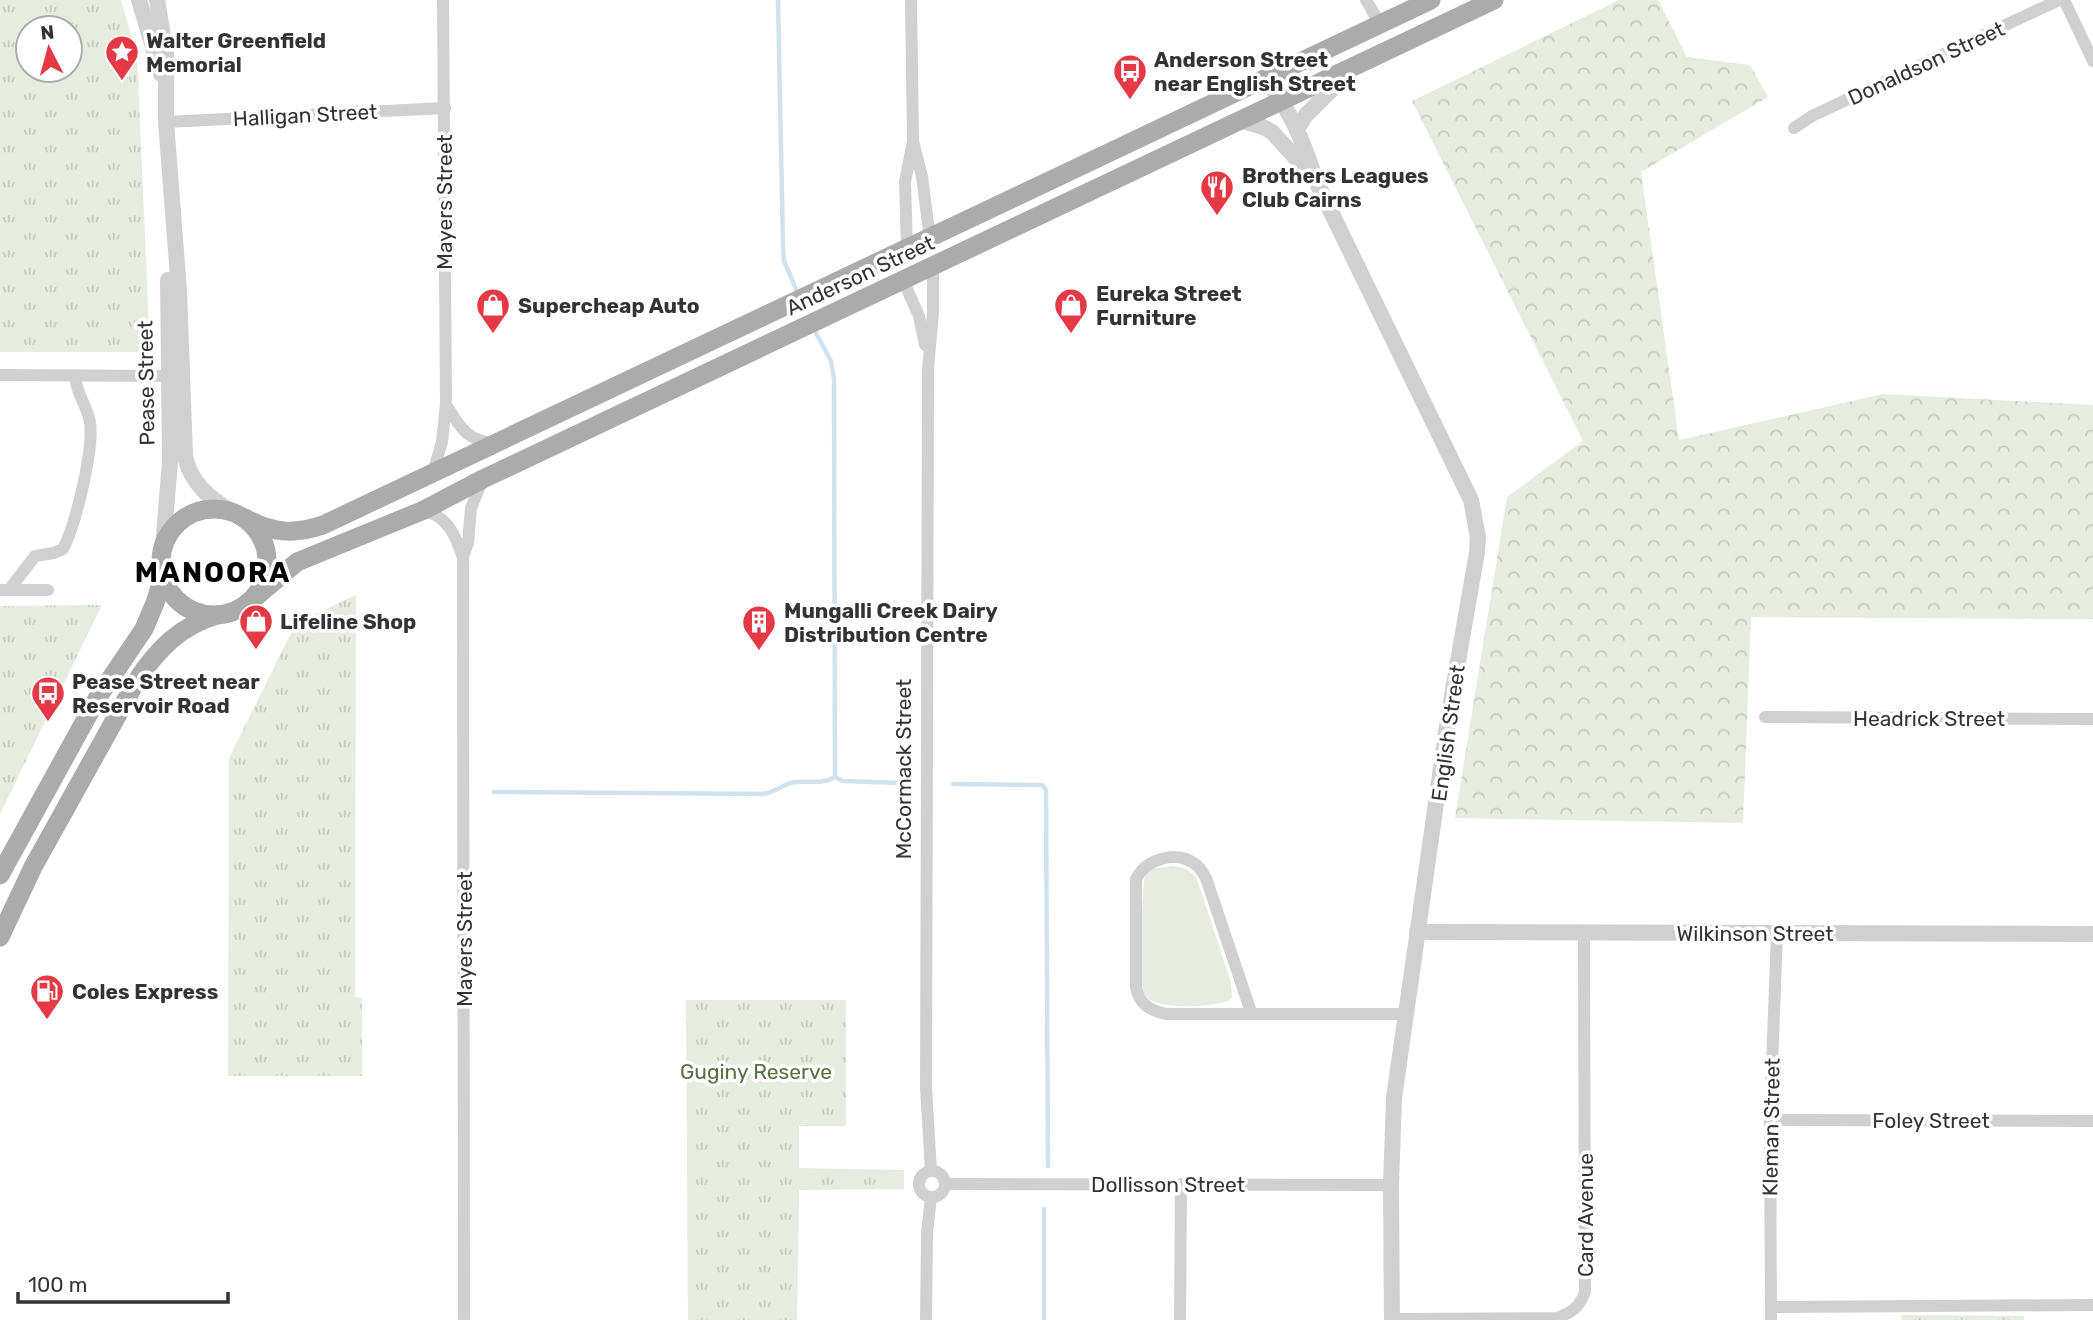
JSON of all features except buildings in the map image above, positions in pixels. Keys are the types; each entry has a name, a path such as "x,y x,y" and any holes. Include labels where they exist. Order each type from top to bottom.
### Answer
{"main road":[{"name":"Anderson Street","path":"238,515 276,531 314,528 1431,0"},
{"name":"Anderson Street","path":"252,600 297,562 424,510 483,479 1494,0"},
{"name":"McCormack Street","path":"930,239 933,266"},
{"name":"McCormack Street","path":"903,279 907,249"},
{"path":"0,937 33,867 137,680 152,658 177,634 191,625 236,611 252,600 263,584 268,557 262,538 238,515 206,509 190,515 171,531 163,547 161,565 169,590 183,606 196,612 217,615"},
{"path":"0,875 5,858 98,697 144,629 163,577"}],"street":[{"name":"Pease Street","path":"139,0 166,86"},
{"name":"Pease Street","path":"157,0 165,37 166,122 179,290 163,547"},
{"name":"Mayers Street","path":"433,473 440,452 446,404 443,0"},
{"name":"McCormack Street","path":"907,249 905,182 913,141 911,0"},
{"path":"1366,0 1380,24"},
{"name":"Donaldson Street","path":"1794,128 1812,116 2059,0"},
{"path":"2064,0 2093,61"},
{"path":"1297,129 1306,115 1357,65"},
{"name":"English Street","path":"1265,79 1297,129 1311,175"},
{"name":"English Street","path":"1278,101 1311,175 1471,500 1478,537 1448,719 1394,1098 1391,1185 1392,1320"},
{"name":"Halligan Street","path":"166,122 445,108"},
{"path":"1240,120 1272,132 1311,175"},
{"name":"McCormack Street","path":"913,141 922,177 930,239"},
{"name":"McCormack Street","path":"931,1171 926,1088 925,838 928,366 933,313 933,266"},
{"name":"McCormack Street","path":"903,279 920,320 928,366"},
{"path":"0,375 175,376"},
{"path":"5,590 35,556 63,549 76,512 91,432 88,413 76,386 75,376"},
{"name":"Pease Street","path":"175,376 188,466 206,494 238,515"},
{"path":"446,404 466,435 494,444"},
{"name":"Mayers Street","path":"464,1320 463,558 468,543 471,508 483,479"},
{"name":"Mayers Street","path":"424,510 440,517 453,531 463,558"},
{"path":"5,590 48,590"},
{"name":"Headrick Street","path":"1765,717 2093,719"},
{"path":"1251,1012 1201,870 1196,864 1179,858 1147,863 1136,878 1136,987 1141,1002 1149,1009 1166,1014 1405,1014"},
{"name":"Wilkinson Street","path":"1417,932 2093,934"},
{"name":"Card Avenue","path":"1392,1320 1557,1318 1580,1306 1585,1292 1584,933"},
{"name":"Kleman Street","path":"1771,1313 1770,1120 1777,933"},
{"name":"Foley Street","path":"1770,1120 2093,1121"},
{"path":"931,1171 942,1176 945,1184 940,1194 931,1197 923,1193 919,1184 922,1176 931,1171"},
{"name":"Dollisson Street","path":"945,1184 1391,1185"},
{"path":"1180,1320 1181,1184"},
{"path":"926,1320 927,1233 931,1197"},
{"path":"1771,1313 2093,1306"}],"green space":[{"path":"0,0 121,0 137,55 150,352 0,352"},
{"path":"1619,0 1658,0 1687,57 1750,65 1768,97 1641,172 1679,440 1883,394 2093,405 2093,619 1751,617 1743,823 1455,818 1507,497 1583,441 1412,101"},
{"path":"356,595 355,997 362,998 362,1076 228,1076 229,758 296,623"},
{"path":"102,605 0,814 0,606"},
{"path":"1173,866 1192,873 1197,879 1231,983 1232,998 1228,1001 1210,1005 1171,1006 1160,1004 1145,995 1141,956 1145,875 1150,869"},
{"name":"Guginy Reserve","path":"686,1000 846,1000 846,1126 799,1126 799,1168 904,1170 904,1189 799,1190 797,1320 688,1320"},
{"path":"1901,1315 2024,1316 2024,1320 1902,1320"}],"waterway":[{"path":"778,0 783,246 784,261 796,289"},
{"path":"816,333 831,361 834,379 835,777"},
{"path":"494,792 763,794 790,783 824,781 835,777 843,781 902,783"},
{"path":"953,784 1042,785 1046,790 1048,1166"},
{"path":"1044,1209 1044,1320"}],"place":[{"name":"Walter Greenfield Memorial","path":"122,82"},
{"name":"Anderson Street near English Street","path":"1130,101"},
{"name":"Brothers Leagues Club Cairns","path":"1217,217"},
{"name":"Supercheap Auto","path":"493,335"},
{"name":"Eureka Street Furniture","path":"1071,335"},
{"name":"Lifeline Shop","path":"256,651"},
{"name":"Mungalli Creek Dairy Distribution Centre","path":"759,652"},
{"name":"Pease Street near Reservoir Road","path":"48,723"},
{"name":"Coles Express","path":"47,1021"}],"district":[{"name":"MANOORA","path":"213,572"}]}
